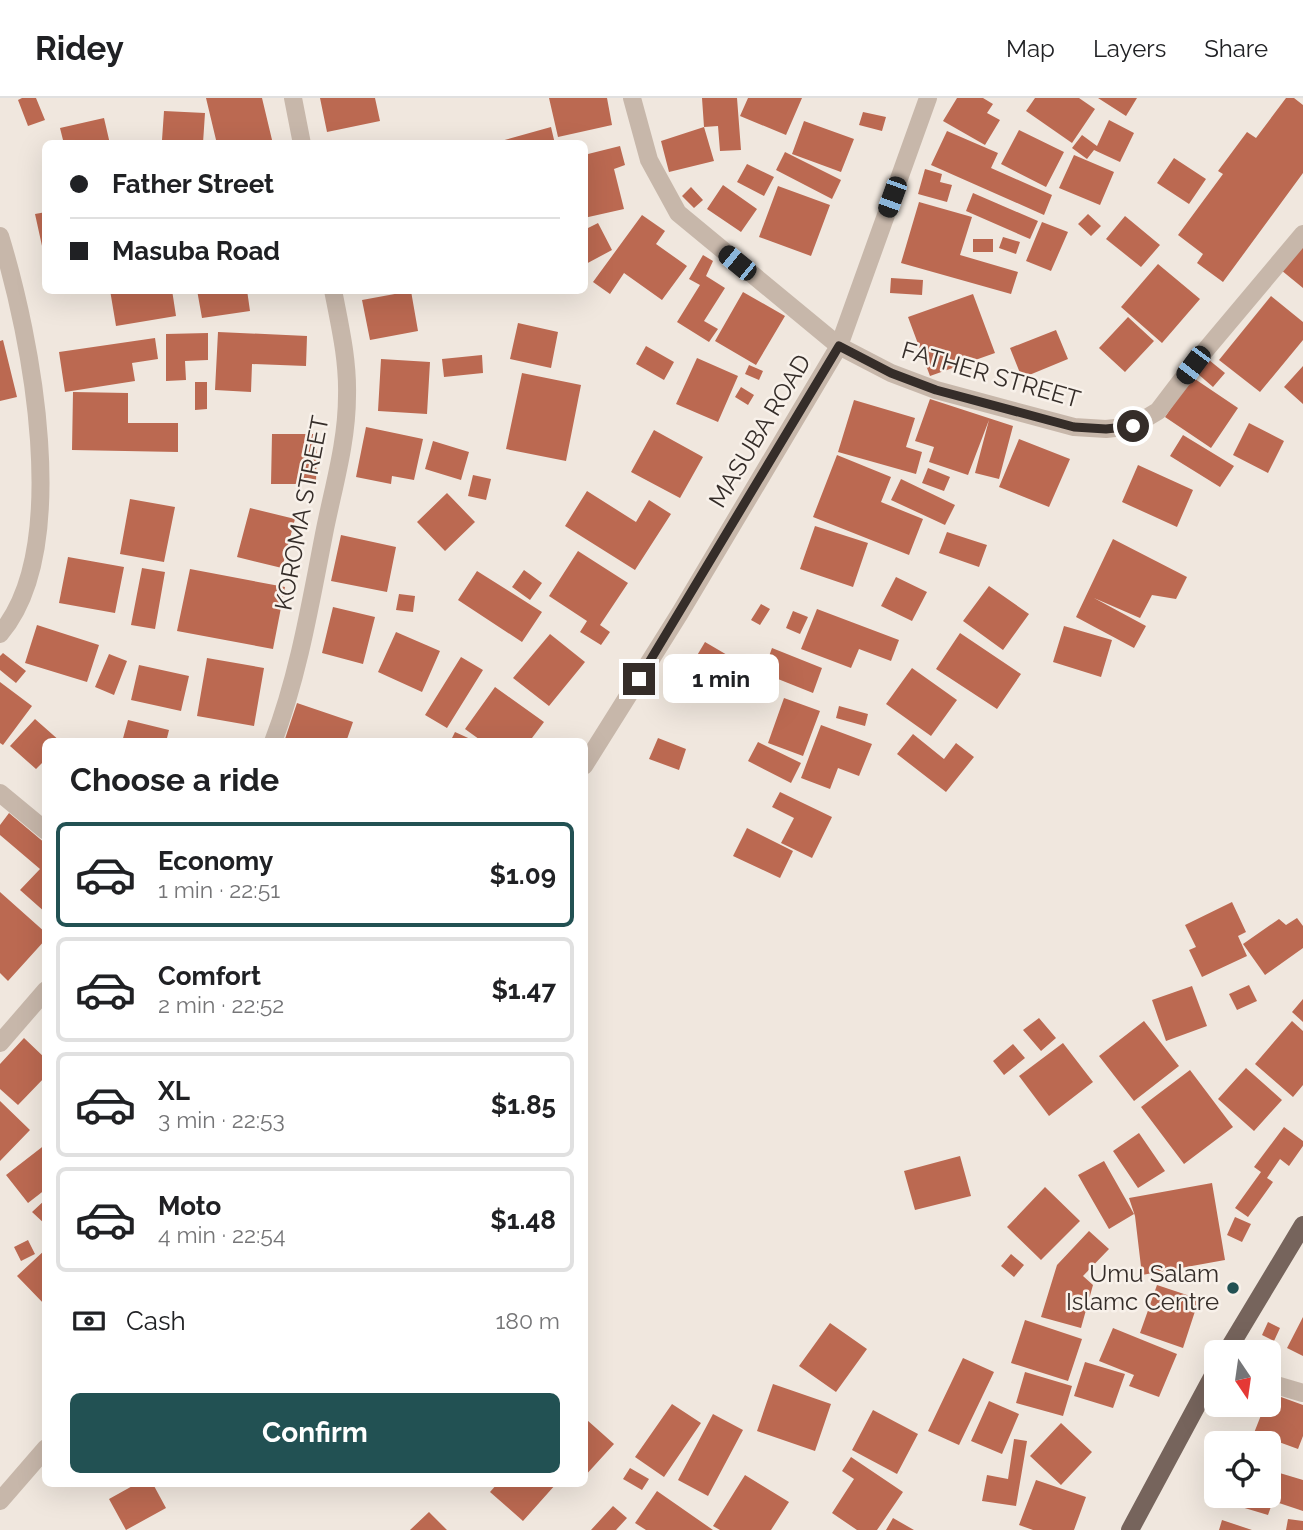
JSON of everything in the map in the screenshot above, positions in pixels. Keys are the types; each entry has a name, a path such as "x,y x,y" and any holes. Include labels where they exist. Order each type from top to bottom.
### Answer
{"main road":[{"path":"1234,1340 1303,1225"},
{"path":"1130,1530 1204,1392"}],"street":[{"path":"293,98 301,140"},
{"name":"FATHER STREET","path":"632,98 649,160 678,213 839,346 891,373 936,390 1074,427 1106,429 1133,426 1158,411 1303,234"},
{"name":"MASUBA ROAD","path":"588,760 680,613 839,346 928,98"},
{"path":"0,236 17,295 34,391 41,465 35,561 11,621 0,634"},
{"name":"KOROMA STREET","path":"274,738 308,614 343,439 348,398 346,351 334,294"},
{"path":"0,793 42,828"},
{"path":"0,1043 42,995"},
{"path":"1281,1387 1303,1393"},
{"path":"0,1501 42,1453"}],"building":[{"path":"36,98 45,120 28,126 18,100"},
{"path":"206,98 262,98 272,140 216,140"},
{"path":"320,98 375,98 380,121 327,132"},
{"path":"549,98 607,98 612,125 558,137"},
{"path":"702,98 737,98 741,150 720,151 718,126 704,127"},
{"path":"748,98 802,98 786,135 740,116"},
{"path":"957,98 983,98 993,104 987,113 1000,120 985,145 943,121"},
{"path":"1035,98 1079,98 1095,109 1072,143 1026,111"},
{"path":"1098,98 1137,98 1126,116"},
{"path":"1286,98 1294,98 1303,105 1303,173 1223,282 1197,263 1203,254 1178,235 1223,174 1218,171 1247,132 1256,138"},
{"path":"164,111 205,113 203,140 162,140"},
{"path":"863,112 886,117 882,131 859,125"},
{"path":"104,118 109,140 63,140 60,128"},
{"path":"1109,120 1134,133 1120,162 1094,150 1087,159 1072,148 1082,135 1097,146"},
{"path":"804,121 854,139 841,172 792,154"},
{"path":"551,127 554,140 505,140"},
{"path":"704,127 714,161 669,172 661,141"},
{"path":"1019,130 1064,152 1046,187 1001,164"},
{"path":"947,131 998,153 991,168 1052,195 1044,215 931,165"},
{"path":"620,146 625,165 614,169 624,209 588,217 588,154"},
{"path":"785,152 841,180 832,199 776,170"},
{"path":"1074,155 1114,172 1100,205 1059,188"},
{"path":"1174,158 1206,179 1189,204 1157,183"},
{"path":"747,164 774,177 764,196 737,182"},
{"path":"925,169 942,174 940,182 952,185 947,202 918,194"},
{"path":"723,185 757,209 741,232 707,209"},
{"path":"778,186 830,205 811,256 759,237"},
{"path":"691,187 703,200 694,208 682,196"},
{"path":"973,193 1038,221 1030,239 966,211"},
{"path":"919,202 972,217 960,255 1018,272 1011,294 901,263"},
{"path":"42,213 42,246 35,214"},
{"path":"1088,214 1101,226 1091,236 1078,224"},
{"path":"642,215 665,231 656,244 687,266 662,300 624,273 610,294 593,282"},
{"path":"1125,216 1160,245 1141,267 1106,239"},
{"path":"1042,222 1068,232 1051,271 1026,261"},
{"path":"598,223 612,250 588,263 588,228"},
{"path":"1003,237 1020,242 1016,254 999,248"},
{"path":"973,239 993,239 993,252 973,252"},
{"path":"1303,243 1303,288 1281,270"},
{"path":"703,255 713,261 706,276 725,288 704,321 718,329 709,342 677,322 700,285 689,279"},
{"path":"1158,264 1200,299 1162,343 1121,307"},
{"path":"891,278 923,280 922,295 890,293"},
{"path":"743,292 785,316 756,365 715,341"},
{"path":"111,294 173,294 176,316 116,326"},
{"path":"198,294 248,294 250,311 202,318"},
{"path":"412,294 418,331 370,340 362,300"},
{"path":"973,294 995,353 930,376 908,317"},
{"path":"1271,296 1303,322 1303,340 1260,392 1219,360"},
{"path":"1128,317 1154,341 1125,372 1099,348"},
{"path":"518,323 558,332 551,368 510,359"},
{"path":"1056,330 1068,359 1022,378 1010,348"},
{"path":"218,332 307,336 306,366 252,364 251,392 215,390"},
{"path":"208,333 208,360 185,361 186,380 166,381 166,334"},
{"path":"155,338 158,359 132,363 135,381 65,392 59,352"},
{"path":"3,340 17,397 0,401 0,341"},
{"path":"646,346 674,362 664,380 636,364"},
{"path":"482,355 483,373 444,377 442,359"},
{"path":"697,358 738,376 718,422 676,404"},
{"path":"381,359 430,362 427,414 378,411"},
{"path":"1209,360 1225,373 1213,387 1198,374"},
{"path":"749,365 763,371 759,380 745,374"},
{"path":"1303,366 1303,404 1284,387"},
{"path":"522,373 581,385 566,461 506,449"},
{"path":"1192,377 1238,408 1211,448 1165,417"},
{"path":"195,382 207,382 207,409 195,410"},
{"path":"741,387 754,395 748,405 735,397"},
{"path":"73,392 128,393 128,423 178,423 178,452 72,450"},
{"path":"930,399 1013,426 999,479 975,473 989,420 968,475 929,462 934,447 915,441"},
{"path":"854,400 915,418 906,447 922,452 916,474 838,452"},
{"path":"1249,423 1284,441 1268,473 1233,455"},
{"path":"366,427 423,439 414,480 392,476 391,484 356,477"},
{"path":"654,430 703,457 680,498 631,472"},
{"path":"272,434 317,434 316,484 271,484"},
{"path":"1183,435 1234,466 1220,487 1170,456"},
{"path":"1019,439 1070,459 1049,507 999,487"},
{"path":"433,441 469,452 461,480 425,469"},
{"path":"837,455 891,477 881,502 923,519 909,555 813,517"},
{"path":"1138,465 1193,490 1177,527 1122,502"},
{"path":"928,468 950,477 944,491 922,483"},
{"path":"473,475 491,479 486,500 468,496"},
{"path":"901,479 955,505 945,525 891,500"},
{"path":"587,491 636,522 649,500 671,514 635,570 565,526"},
{"path":"447,493 475,522 445,551 417,522"},
{"path":"130,499 175,507 164,562 120,554"},
{"path":"250,508 295,519 282,568 237,557"},
{"path":"815,526 868,543 853,587 800,569"},
{"path":"947,532 987,545 979,567 939,553"},
{"path":"341,535 396,547 387,592 331,581"},
{"path":"1113,539 1187,577 1176,599 1152,595 1140,618 1094,598 1146,626 1134,648 1076,617"},
{"path":"578,551 628,583 600,625 610,632 601,645 580,632 587,621 549,596"},
{"path":"68,557 124,567 115,613 59,603"},
{"path":"142,568 165,572 155,629 131,625"},
{"path":"190,569 285,587 273,649 177,631"},
{"path":"524,570 542,583 530,600 512,587"},
{"path":"477,571 542,612 522,642 458,600"},
{"path":"896,577 927,592 912,621 881,606"},
{"path":"989,586 1029,614 1003,650 963,621"},
{"path":"399,594 415,596 413,612 396,610"},
{"path":"761,604 770,609 760,625 751,620"},
{"path":"333,607 375,617 363,664 322,653"},
{"path":"817,609 899,640 891,661 859,649 851,668 801,649"},
{"path":"793,611 808,617 800,634 786,628"},
{"path":"37,625 99,645 87,682 25,663"},
{"path":"1064,626 1112,640 1101,677 1053,662"},
{"path":"396,632 440,651 422,692 378,672"},
{"path":"960,633 1021,674 997,709 936,669"},
{"path":"550,634 585,662 549,706 513,678"},
{"path":"705,642 734,659 715,691 686,674"},
{"path":"772,648 822,668 813,693 763,673"},
{"path":"3,653 26,671 16,683 0,670 0,656"},
{"path":"109,654 127,661 114,695 95,687"},
{"path":"461,657 483,670 447,728 425,715"},
{"path":"207,658 264,668 254,726 197,716"},
{"path":"139,665 189,676 181,711 131,700"},
{"path":"912,668 957,700 931,736 886,704"},
{"path":"0,682 32,706 3,745 0,743"},
{"path":"495,687 544,722 532,738 477,738 465,729"},
{"path":"784,698 820,711 803,756 768,743"},
{"path":"297,703 353,722 347,738 285,738"},
{"path":"839,706 868,714 865,726 836,718"},
{"path":"35,719 56,738 42,738 42,763 36,769 10,746"},
{"path":"128,720 169,730 167,738 123,738"},
{"path":"821,725 872,744 859,776 838,768 830,789 801,778"},
{"path":"455,732 468,738 452,738"},
{"path":"913,734 944,759 956,743 974,757 946,792 897,754"},
{"path":"658,738 686,749 679,770 649,759"},
{"path":"758,742 801,763 791,783 748,761"},
{"path":"780,792 832,817 812,858 781,843 794,818 772,807"},
{"path":"9,813 42,841 42,909 20,890 40,869 0,835 0,825"},
{"path":"747,828 793,851 780,878 733,856"},
{"path":"0,892 42,929 42,943 8,981 0,973"},
{"path":"1232,902 1246,932 1238,936 1247,956 1202,977 1189,950 1196,947 1185,925"},
{"path":"1297,918 1303,926 1303,948 1265,975 1243,944 1279,919 1286,925"},
{"path":"1249,985 1257,1001 1237,1010 1229,994"},
{"path":"1192,986 1207,1026 1166,1041 1152,1000"},
{"path":"1303,999 1303,1022 1292,1012"},
{"path":"1039,1018 1056,1038 1041,1051 1023,1030"},
{"path":"1144,1021 1179,1066 1134,1101 1099,1056"},
{"path":"1292,1021 1303,1031 1303,1085 1293,1097 1255,1064"},
{"path":"24,1038 42,1055 42,1080 18,1105 0,1089 0,1064"},
{"path":"1063,1043 1093,1082 1049,1116 1019,1076"},
{"path":"1013,1044 1025,1058 1004,1075 993,1061"},
{"path":"1246,1068 1282,1100 1254,1131 1218,1099"},
{"path":"1190,1070 1233,1127 1184,1164 1141,1107"},
{"path":"0,1101 30,1130 0,1161"},
{"path":"1284,1127 1303,1141 1303,1146 1289,1166 1280,1159 1267,1178 1273,1182 1248,1217 1235,1208 1261,1172 1254,1167"},
{"path":"1139,1133 1165,1171 1138,1188 1113,1151"},
{"path":"42,1147 42,1192 28,1203 6,1175"},
{"path":"960,1156 971,1196 915,1210 904,1171"},
{"path":"1104,1161 1134,1214 1109,1229 1078,1175"},
{"path":"1212,1183 1225,1260 1142,1275 1135,1216 1129,1198"},
{"path":"1045,1187 1080,1221 1041,1260 1007,1227"},
{"path":"42,1203 42,1221 32,1212"},
{"path":"1235,1217 1251,1224 1242,1242 1227,1235"},
{"path":"1089,1231 1109,1249 1083,1276 1093,1285 1081,1328 1041,1317 1057,1265"},
{"path":"28,1240 35,1254 21,1261 14,1247"},
{"path":"42,1253 42,1302 17,1276"},
{"path":"1011,1254 1024,1265 1014,1277 1001,1266"},
{"path":"1157,1285 1199,1299 1183,1348 1140,1333"},
{"path":"1303,1317 1303,1356 1287,1348"},
{"path":"1025,1320 1082,1339 1068,1381 1011,1363"},
{"path":"1268,1322 1280,1328 1274,1340 1262,1335"},
{"path":"830,1323 867,1349 836,1392 799,1366"},
{"path":"1113,1328 1177,1354 1159,1397 1129,1386 1134,1375 1099,1361"},
{"path":"963,1358 994,1372 959,1445 928,1431"},
{"path":"1085,1362 1125,1374 1113,1408 1074,1396"},
{"path":"1025,1372 1072,1386 1063,1416 1016,1403"},
{"path":"773,1384 831,1404 815,1451 757,1431"},
{"path":"1281,1397 1303,1405 1303,1436 1298,1449 1281,1443 1281,1431 1255,1431 1260,1418 1281,1418"},
{"path":"989,1401 1019,1414 1002,1454 971,1441"},
{"path":"672,1404 701,1423 664,1477 635,1457"},
{"path":"873,1410 918,1434 897,1474 852,1450"},
{"path":"713,1414 743,1430 708,1496 678,1480"},
{"path":"588,1421 614,1444 588,1473"},
{"path":"1061,1423 1092,1452 1061,1485 1030,1456"},
{"path":"1014,1439 1027,1441 1016,1506 982,1501 987,1475 1008,1479"},
{"path":"851,1457 903,1492 877,1530 857,1530 832,1513 854,1479 842,1471"},
{"path":"630,1468 649,1479 642,1490 623,1479"},
{"path":"1281,1473 1303,1480 1303,1511 1281,1504"},
{"path":"745,1475 789,1502 771,1530 720,1530 713,1526"},
{"path":"1036,1480 1086,1497 1074,1530 1033,1530 1019,1525"},
{"path":"131,1487 155,1487 166,1508 126,1530 109,1499"},
{"path":"494,1487 553,1487 523,1521 490,1492"},
{"path":"657,1491 713,1530 646,1530 635,1523"},
{"path":"613,1506 627,1518 616,1530 591,1530"},
{"path":"1245,1508 1270,1508 1268,1515"},
{"path":"429,1512 447,1530 410,1530"},
{"path":"893,1518 914,1530 886,1530"},
{"path":"1288,1519 1303,1521 1303,1530 1286,1530"},
{"path":"1222,1520 1252,1530 1219,1530"}],"place":[{"name":"Umu Salam Islamc Centre","path":"1233,1288"}],"route":[{"path":"639,679 839,346 891,373 936,390 1074,427 1106,429 1133,426"}]}
